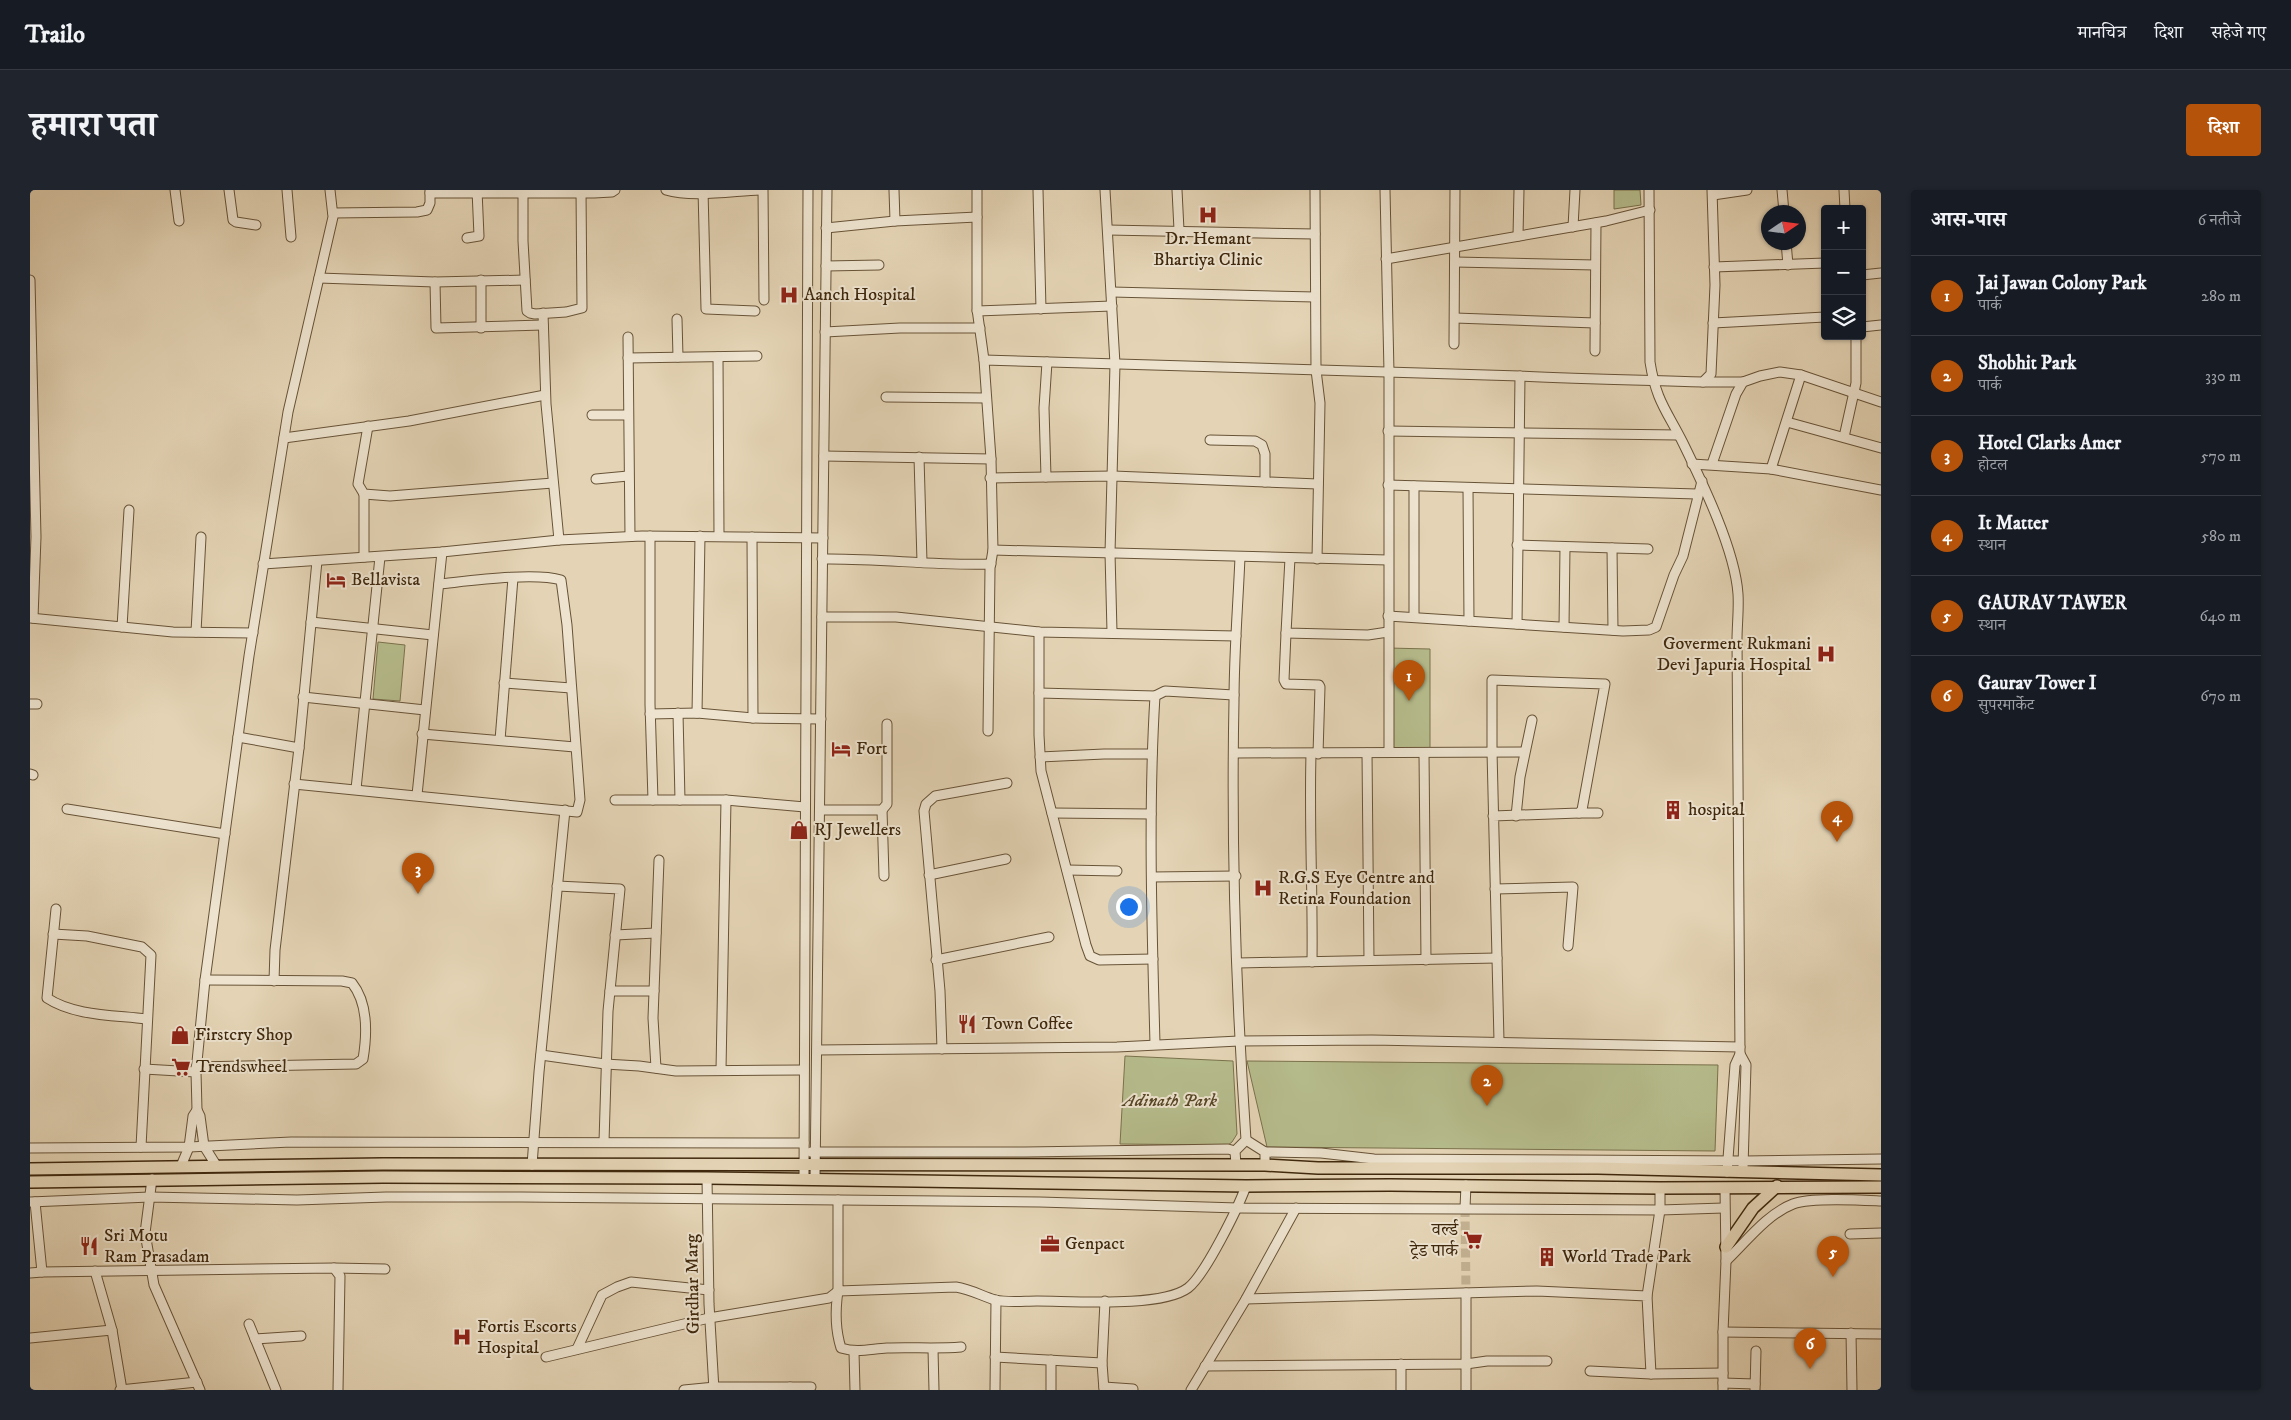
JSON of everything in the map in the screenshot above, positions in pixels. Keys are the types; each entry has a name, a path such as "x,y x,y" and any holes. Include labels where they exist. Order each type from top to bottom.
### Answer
{"main road":[{"path":"30,1169 180,1166 532,1164 1265,1165 1340,1162 1598,1168 1743,1167 1759,1173 1881,1175"},
{"path":"30,1182 152,1179 707,1178 1246,1186 1881,1187"},
{"path":"1726,1247 1754,1208 1777,1186"}],"street":[{"path":"175,190 179,221"},
{"path":"229,190 233,220 256,225"},
{"path":"287,190 291,237"},
{"path":"216,1166 204,1146 200,1116 197,1110 196,1069 205,980 252,633 288,412 333,213 330,190"},
{"path":"333,213 417,212 426,210 430,203 430,191 612,192 615,190"},
{"path":"666,190 675,192 761,190 764,300"},
{"path":"808,190 804,1147 810,1164"},
{"path":"809,1179 810,1164 815,1152 817,1050 827,190"},
{"path":"894,190 895,220"},
{"path":"977,190 977,310 984,360 991,459 993,550 989,628 988,731"},
{"path":"1038,190 1041,309"},
{"path":"1105,190 1115,364 1110,553 1112,632"},
{"path":"1177,190 1179,230"},
{"path":"1315,190 1316,370 1320,403 1317,559"},
{"path":"1385,190 1388,372 1389,752"},
{"path":"1454,190 1454,344"},
{"path":"1518,236 1519,190"},
{"path":"1573,227 1575,190"},
{"path":"1650,190 1650,362 1653,379 1660,403 1702,481 1732,562 1738,596 1740,1050 1735,1065 1728,1167"},
{"path":"1703,382 1711,374 1714,267 1713,193 1747,190"},
{"path":"1782,190 1783,205"},
{"path":"1844,190 1845,205"},
{"path":"523,192 525,280 528,310 530,313 543,313 579,310 583,304 581,191"},
{"path":"703,191 706,309 754,311"},
{"path":"467,238 479,236 477,192"},
{"path":"1386,259 1596,223 1650,210"},
{"path":"826,228 895,220 977,217"},
{"path":"1595,351 1596,223"},
{"path":"1108,230 1315,234"},
{"path":"1787,250 1788,266"},
{"path":"1455,262 1595,265"},
{"path":"1714,267 1788,266 1821,262"},
{"path":"826,266 880,265"},
{"path":"1866,275 1881,273"},
{"path":"319,278 435,282 525,280"},
{"path":"30,280 36,537 31,618 122,627 196,632 252,633"},
{"path":"481,280 481,328"},
{"path":"435,282 436,328 543,325"},
{"path":"1112,292 1315,297"},
{"path":"977,310 1112,306"},
{"path":"543,313 545,396 559,540"},
{"path":"1713,323 1821,317"},
{"path":"1455,318 1595,323"},
{"path":"676,319 678,357"},
{"path":"1866,327 1881,325"},
{"path":"825,332 900,328 980,328"},
{"path":"628,337 630,536"},
{"path":"1844,437 1854,393 1858,360 1856,340"},
{"path":"628,358 757,356"},
{"path":"718,357 719,536"},
{"path":"984,360 1703,382 1743,382 1780,372 1801,375 1881,402"},
{"path":"1046,477 1044,408 1047,362"},
{"path":"1771,468 1801,375"},
{"path":"1517,624 1520,376"},
{"path":"1712,464 1736,394 1743,382"},
{"path":"284,438 409,421 545,396"},
{"path":"886,397 986,398"},
{"path":"592,415 628,415"},
{"path":"1787,422 1881,448"},
{"path":"364,558 364,494 358,484 368,426"},
{"path":"1388,431 1678,435"},
{"path":"1210,440 1256,441 1262,445 1265,454 1265,482"},
{"path":"824,456 991,459"},
{"path":"919,457 922,562"},
{"path":"1692,464 1771,468 1881,490"},
{"path":"596,479 628,476"},
{"path":"990,478 1113,476 1318,484"},
{"path":"1388,616 1613,630 1643,630 1656,627 1674,575 1683,556 1697,494 1702,481"},
{"path":"364,494 390,496 553,483"},
{"path":"1388,485 1697,494"},
{"path":"1414,486 1414,617"},
{"path":"1468,488 1469,621"},
{"path":"122,627 129,510"},
{"path":"263,564 380,557 559,540 630,536 823,538"},
{"path":"650,536 650,714 653,800"},
{"path":"697,712 700,536"},
{"path":"196,632 201,537"},
{"path":"752,537 753,718"},
{"path":"1517,545 1648,549"},
{"path":"1564,627 1565,547"},
{"path":"1612,548 1613,630"},
{"path":"993,550 1240,558 1388,560"},
{"path":"417,796 442,552"},
{"path":"356,789 380,557"},
{"path":"1236,1165 1235,1151 1246,1140 1240,1041 1234,753 1234,695 1240,558"},
{"path":"1290,558 1284,680 1286,684 1318,685 1320,687 1309,814 1312,877 1312,962"},
{"path":"822,559 922,562 958,566 991,564"},
{"path":"274,981 277,932 299,748 317,561"},
{"path":"294,784 577,812 580,800 567,625 561,580 552,578 513,578 439,584"},
{"path":"500,740 513,578"},
{"path":"822,617 896,617 1040,632 1236,636"},
{"path":"311,622 434,634"},
{"path":"1040,632 1041,771 1090,956 1099,960 1153,959"},
{"path":"1286,633 1368,635 1388,632"},
{"path":"1499,1042 1493,816 1492,680 1605,684 1582,810 1579,813"},
{"path":"504,683 571,688"},
{"path":"1039,693 1155,696 1165,691 1234,695"},
{"path":"1155,696 1152,754 1155,1044"},
{"path":"303,697 425,710"},
{"path":"650,714 697,712 753,718 821,719"},
{"path":"678,713 680,800"},
{"path":"1516,816 1524,752 1532,720"},
{"path":"884,876 882,810 887,804 888,788 886,724"},
{"path":"422,734 575,746"},
{"path":"238,737 299,748"},
{"path":"1424,752 1426,960"},
{"path":"1234,753 1524,752"},
{"path":"1367,753 1369,960"},
{"path":"1040,758 1104,754 1152,754"},
{"path":"942,1049 924,811 926,804 936,796 1007,783"},
{"path":"615,800 726,800 805,807"},
{"path":"721,1070 726,800"},
{"path":"67,810 225,834"},
{"path":"532,1164 565,810"},
{"path":"820,810 882,810"},
{"path":"1052,813 1152,814"},
{"path":"1493,816 1598,813"},
{"path":"929,875 1006,859"},
{"path":"656,1068 653,1018 659,860"},
{"path":"1067,870 1117,871"},
{"path":"1152,877 1236,876"},
{"path":"557,886 620,889 605,1064 604,1142"},
{"path":"1495,889 1573,887 1568,946"},
{"path":"56,909 47,998 56,1004 76,1009 146,1018"},
{"path":"615,935 656,933"},
{"path":"53,934 86,936 142,947 150,956 141,1146"},
{"path":"936,960 1049,937"},
{"path":"1238,963 1497,958"},
{"path":"144,1069 356,1064 364,1059 363,1004 359,992 352,984 342,981 205,980"},
{"path":"610,991 654,991"},
{"path":"817,1050 1117,1047 1240,1041 1499,1042 1740,1050"},
{"path":"1740,1050 1746,1065 1743,1167 1881,1159"},
{"path":"541,1055 676,1071 804,1070"},
{"path":"180,1166 189,1147 193,1116 197,1110"},
{"path":"1246,1140 1265,1152 1321,1152 1340,1162"},
{"path":"30,1148 189,1147 291,1142 604,1142 804,1147 815,1152 1025,1152 1228,1149 1235,1151"},
{"path":"1265,1152 1265,1165"},
{"name":"Girdhar Marg","path":"707,1178 709,1318 714,1389"},
{"path":"95,1271 112,1330 121,1390 199,1386 154,1285 145,1233 152,1179"},
{"path":"1465,1208 1466,1185"},
{"path":"546,1357 709,1318 829,1298 838,1291 956,1287 968,1289 996,1300 1105,1301 1162,1297 1177,1294 1188,1288 1198,1278 1238,1208 1246,1186"},
{"path":"1651,1374 1647,1296 1660,1210 1660,1188"},
{"path":"1725,1188 1726,1261 1723,1387 1755,1387 1756,1351"},
{"path":"42,1272 33,1202 150,1197 297,1200 392,1197 1040,1202 1238,1208 1660,1210 1724,1208"},
{"path":"838,1200 838,1291 836,1308 837,1335 841,1348 854,1352 886,1348 933,1349 962,1347"},
{"path":"1726,1261 1773,1215 1794,1203 1840,1200 1881,1201"},
{"path":"1191,1390 1246,1299 1296,1208"},
{"path":"1850,1234 1881,1233"},
{"path":"334,1268 340,1276 338,1390"},
{"path":"30,1273 152,1270 385,1269"},
{"path":"577,1349 602,1295 617,1287 631,1282 709,1290"},
{"path":"1246,1299 1537,1291 1647,1296"},
{"path":"1466,1292 1466,1390"},
{"path":"995,1390 996,1300"},
{"path":"1105,1301 1102,1363 1104,1388 1132,1389"},
{"path":"249,1324 276,1390"},
{"path":"30,1338 112,1330"},
{"path":"1723,1332 1881,1334"},
{"path":"1851,1334 1852,1390"},
{"path":"255,1338 301,1336"},
{"path":"933,1349 934,1390"},
{"path":"854,1352 855,1390"},
{"path":"995,1357 1102,1363"},
{"path":"1051,1360 1051,1390"},
{"path":"1206,1366 1466,1364 1487,1361 1546,1361"},
{"path":"1401,1364 1401,1390"},
{"path":"1590,1371 1651,1374 1723,1373"},
{"path":"684,1390 790,1389 811,1387"}],"green space":[{"path":"1614,190 1640,190 1641,205 1614,209"},
{"path":"378,642 405,645 400,701 373,699"},
{"path":"1388,648 1430,649 1430,753 1389,752"},
{"name":"Adinath Park","path":"1125,1056 1233,1061 1237,1134 1232,1142 1228,1145 1120,1144"},
{"path":"1247,1061 1718,1065 1715,1151 1267,1147"}],"tunnel":[{"path":"1465,1208 1466,1293"}],"place":[{"name":"Dr. Hemant Bhartiya Clinic","path":"1208,215"},
{"name":"Aanch Hospital","path":"789,295"},
{"name":"Bellavista","path":"336,580"},
{"name":"Goverment Rukmani Devi Japuria Hospital","path":"1826,654"},
{"name":"Jai Jawan Colony Park","path":"1409,701"},
{"name":"Fort","path":"841,749"},
{"name":"hospital","path":"1673,810"},
{"name":"RJ Jewellers","path":"799,830"},
{"name":"It Matter","path":"1837,842"},
{"name":"R.G.S Eye Centre and Retina Foundation","path":"1263,888"},
{"name":"Hotel Clarks Amer","path":"418,894"},
{"name":"Town Coffee","path":"967,1024"},
{"name":"Firstcry Shop","path":"180,1035"},
{"name":"Trendswheel","path":"181,1067"},
{"name":"Shobhit Park","path":"1487,1106"},
{"name":"वर्ल्ड ट्रेड पार्क","path":"1473,1240"},
{"name":"Genpact","path":"1050,1244"},
{"name":"Sri Motu Ram Prasadam","path":"89,1246"},
{"name":"World Trade Park","path":"1547,1257"},
{"name":"GAURAV TAWER","path":"1833,1277"},
{"name":"Fortis Escorts Hospital","path":"462,1337"},
{"name":"Gaurav Tower I","path":"1810,1369"}]}
